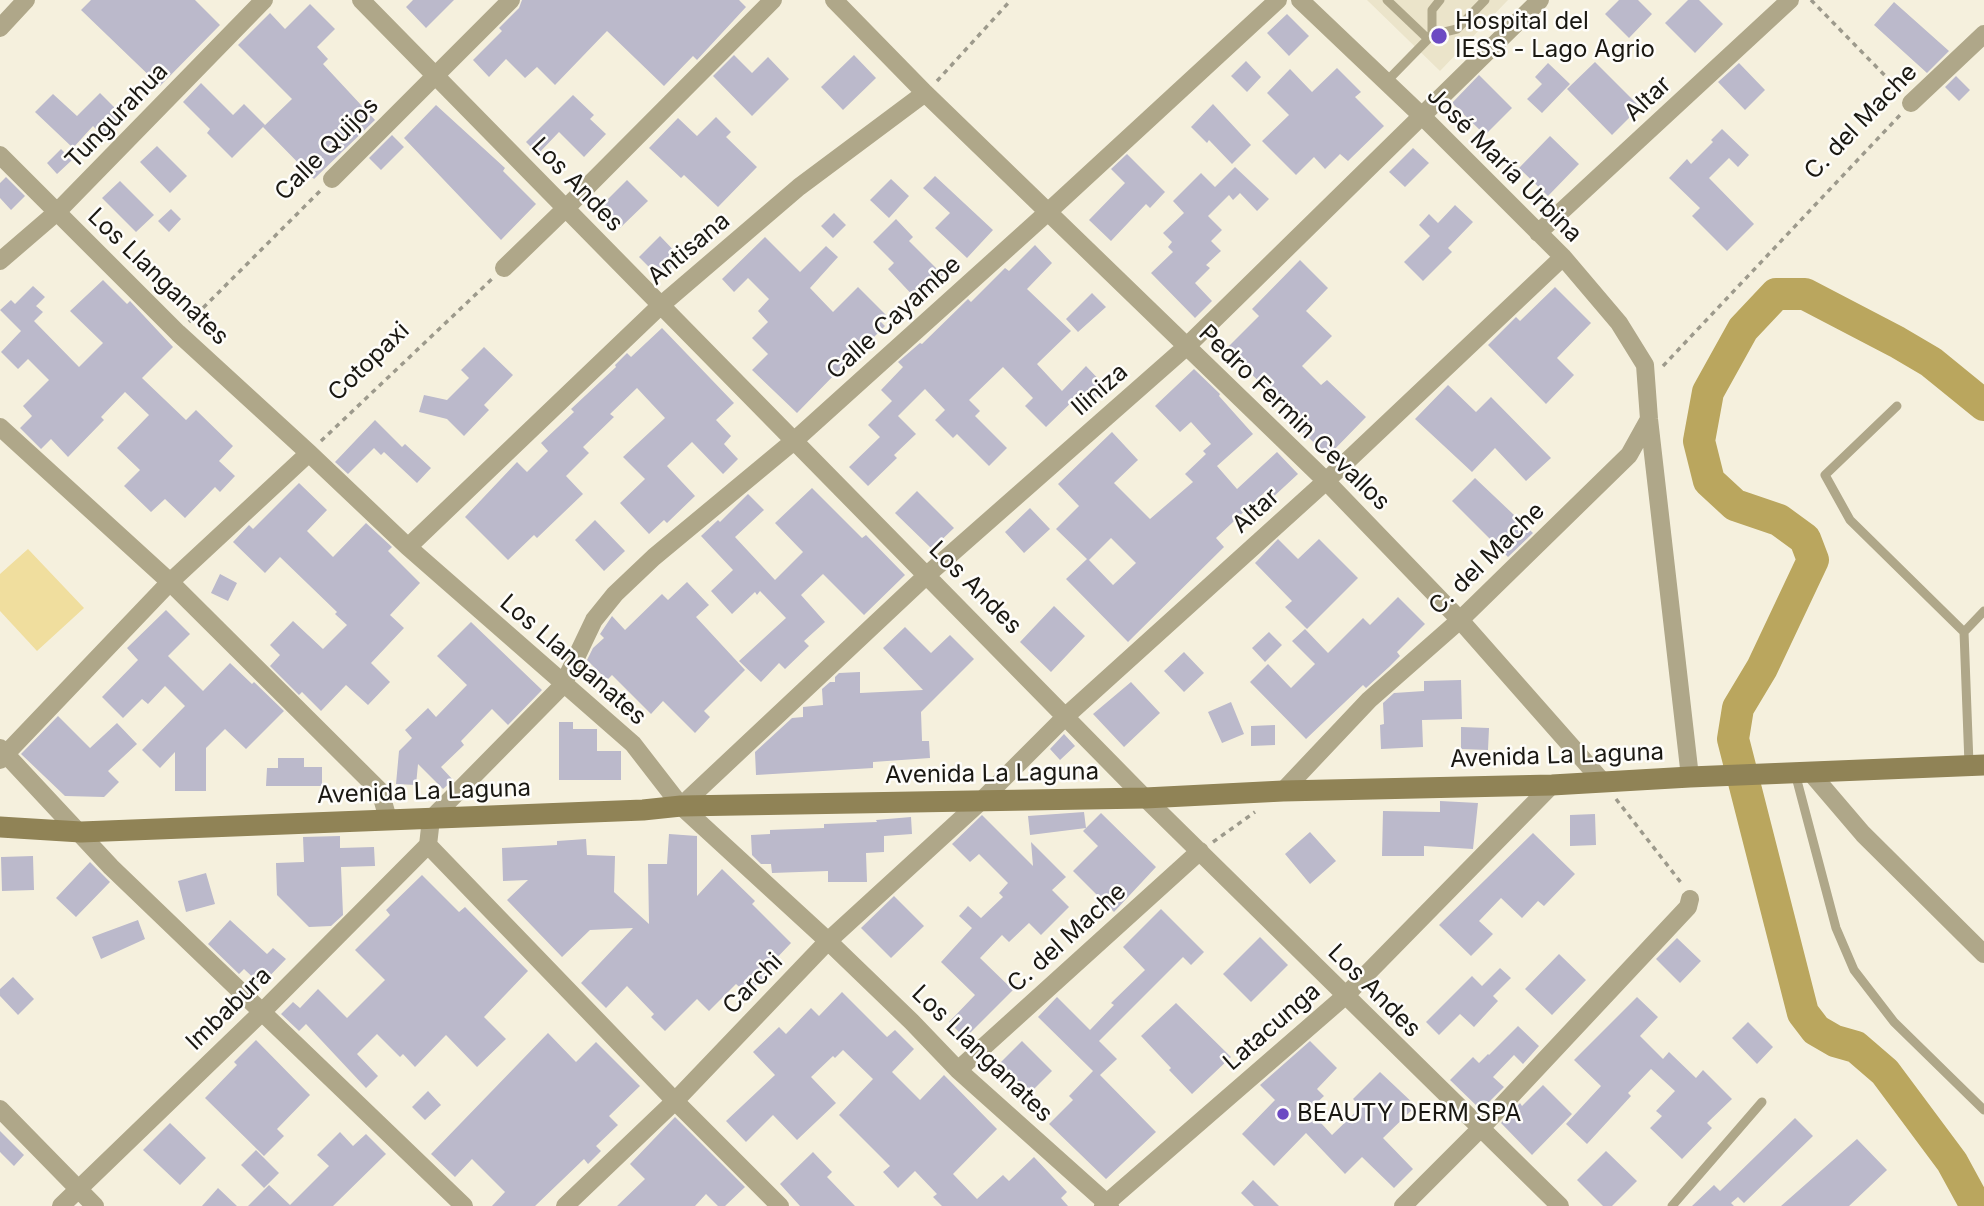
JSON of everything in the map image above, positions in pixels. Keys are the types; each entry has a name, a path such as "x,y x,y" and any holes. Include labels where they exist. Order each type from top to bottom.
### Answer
{"street":[{"path":"0,27 26,0"},
{"name":"Tungurahua","path":"0,261 57,212 264,0"},
{"name":"Los Andes","path":"361,0 1146,798 1560,1206"},
{"name":"Calle Quijos","path":"331,179 511,0"},
{"path":"504,268 773,0"},
{"name":"Pedro Fermin Cevallos","path":"834,0 925,93 1326,481 1460,620 1602,781"},
{"name":"Calle Cayambe","path":"431,819 563,685 594,620 615,594 654,557 795,440 1278,0"},
{"name":"José María Urbina","path":"1300,0 1423,117 1563,257 1619,323 1645,365 1646,384"},
{"name":"Iliniza","path":"681,806 927,575 1186,347 1540,0"},
{"name":"Altar","path":"1538,233 1790,0"},
{"name":"C. del Mache","path":"1911,103 1984,34"},
{"name":"Antisana","path":"408,547 660,306 799,187 925,93"},
{"name":"Los Llanganates","path":"0,155 178,333 408,547 633,744 681,806 828,941 958,1070 1107,1205"},
{"name":"Altar","path":"981,800 1066,716 1326,481 1563,257"},
{"path":"1646,384 1690,777"},
{"name":"C. del Mache","path":"1283,791 1369,700 1460,620 1629,455 1648,419"},
{"path":"0,428 170,582 380,791 388,819"},
{"path":"309,453 170,582 2,753 111,867 464,1206"},
{"name":"Avenida La Laguna","path":"0,827 80,832 643,810 681,806 1146,798 1283,791 1552,785 1716,775 1976,765"},
{"path":"1794,773 1863,834 1984,954"},
{"name":"Latacunga","path":"1107,1205 1345,996 1552,785"},
{"name":"Carchi","path":"565,1206 675,1101 828,941 981,800"},
{"path":"431,819 428,845 780,1206"},
{"name":"Imbabura","path":"61,1206 261,1013 428,845"},
{"name":"C. del Mache","path":"958,1070 1200,851"},
{"path":"1403,1206 1480,1129 1688,907 1690,899"},
{"path":"0,1109 96,1206"}],"lane":[{"path":"1387,0 1430,37"},
{"path":"1430,37 1432,10 1440,0"},
{"path":"1386,82 1430,37 1457,29 1485,0"},
{"path":"1897,406 1825,475 1850,520 1964,632 1976,765"},
{"path":"1964,632 1984,611"},
{"path":"1794,773 1836,929 1854,970 1894,1022 1984,1110"},
{"path":"1672,1206 1762,1102"}],"path":[{"path":"925,93 1011,0"},
{"path":"1811,0 1911,103"},
{"name":"C. del Mache","path":"1646,384 1911,103"},
{"name":"Calle Quijos","path":"178,333 331,179"},
{"name":"Cotopaxi","path":"309,453 504,268"},
{"path":"1602,781 1687,891 1690,899"},
{"path":"1200,851 1283,791"}],"shaded area":[{"name":"Hospital del IESS - Lago Agrio","path":"1367,0 1508,0 1440,71"},
{"path":"28,549 84,608 37,651 0,611 0,574"}],"building":[{"path":"91,0 195,0 220,25 160,86 81,10"},
{"path":"413,0 454,0 426,28 406,7"},
{"path":"522,0 739,0 746,7 697,60 693,56 664,86 607,31 555,85 537,67 525,78 506,59 489,77 473,60 502,31 499,28 519,8"},
{"path":"1619,0 1638,0 1652,14 1629,38 1605,14"},
{"path":"1688,0 1699,0 1723,24 1695,53 1665,23"},
{"path":"1894,2 1949,51 1927,73 1874,25"},
{"path":"310,4 335,29 317,47 328,59 323,64 375,120 314,179 263,127 292,99 238,45 270,13 285,29"},
{"path":"1287,14 1309,36 1289,56 1267,33"},
{"path":"734,55 752,73 768,57 789,79 752,116 713,76"},
{"path":"854,55 876,78 843,110 821,87"},
{"path":"1246,61 1261,77 1247,92 1231,76"},
{"path":"1595,62 1640,107 1612,135 1567,89"},
{"path":"1548,63 1570,84 1542,113 1527,99 1542,84 1535,77"},
{"path":"1739,63 1765,90 1745,110 1718,82"},
{"path":"1337,68 1361,92 1355,97 1384,126 1348,161 1340,154 1325,169 1314,157 1296,175 1262,141 1289,115 1267,93 1290,69 1312,92"},
{"path":"1479,75 1512,108 1485,135 1452,103"},
{"path":"1956,76 1970,90 1959,101 1945,87"},
{"path":"201,83 233,115 244,104 265,125 232,158 207,133 210,129 183,102"},
{"path":"100,93 124,117 104,137 93,126 73,148 35,112 53,94 77,116"},
{"path":"573,95 594,115 590,119 606,134 584,157 559,132 538,154 526,142"},
{"path":"1213,104 1251,145 1232,164 1209,140 1207,143 1191,127"},
{"path":"436,105 505,168 503,171 536,204 501,240 404,138"},
{"path":"716,117 731,132 726,137 757,167 718,207 684,175 681,178 649,148 678,118 697,136"},
{"path":"1722,129 1749,155 1738,167 1729,158 1709,178 1754,224 1727,251 1692,216 1700,208 1669,178 1687,159 1691,164"},
{"path":"392,135 404,147 381,170 369,158"},
{"path":"1550,136 1579,164 1548,196 1519,168"},
{"path":"157,146 187,176 170,193 140,162"},
{"path":"1413,148 1429,163 1405,187 1389,172"},
{"path":"61,149 72,160 57,174 47,163"},
{"path":"1127,154 1165,192 1150,208 1146,204 1111,241 1089,220 1125,183 1111,169"},
{"path":"1235,167 1269,199 1257,211 1240,193 1233,200 1229,195 1208,216 1222,230 1211,241 1221,251 1206,265 1210,268 1195,283 1212,301 1195,318 1151,273 1173,252 1168,247 1172,242 1163,233 1184,213 1173,201 1201,173 1215,187"},
{"path":"935,176 993,230 967,258 935,228 950,213 923,188"},
{"path":"6,177 25,196 11,210 0,198 0,183"},
{"path":"891,179 909,196 889,218 870,200"},
{"path":"627,180 648,201 620,228 600,207"},
{"path":"120,181 154,215 136,232 102,198"},
{"path":"1455,205 1473,222 1448,248 1452,252 1423,281 1404,262 1430,236 1419,225 1429,214 1438,223"},
{"path":"171,209 181,219 169,232 158,221"},
{"path":"834,213 846,225 833,238 821,226"},
{"path":"896,219 913,237 909,241 943,275 917,300 888,269 894,263 873,242"},
{"path":"660,236 681,258 660,278 639,257"},
{"path":"765,237 800,272 826,246 838,257 810,288 833,312 858,287 886,315 880,321 885,326 866,345 869,348 846,370 843,366 797,413 752,370 768,354 752,338 768,322 758,311 769,299 748,278 734,292 722,279"},
{"path":"1035,245 1052,263 1027,289 1071,331 1037,364 1062,391 1086,366 1106,387 1090,403 1080,394 1046,427 1025,406 1033,398 1003,367 969,400 980,411 975,416 1007,448 989,466 957,434 953,438 935,420 945,410 925,389 898,416 916,434 894,455 897,458 868,486 849,467 880,437 868,425 892,401 881,390 903,367 898,362 922,344 968,299 971,302 1005,268 1009,271"},
{"path":"1300,260 1328,288 1306,311 1332,336 1302,366 1321,385 1327,380 1366,417 1328,456 1289,419 1293,415 1226,349 1259,316 1252,309"},
{"path":"103,280 127,304 130,301 173,347 142,378 186,420 196,410 233,446 219,461 235,476 220,492 215,487 185,518 165,499 151,512 124,486 140,470 117,448 149,415 125,392 101,417 104,420 68,457 51,439 41,449 20,428 32,416 23,406 49,380 28,359 18,369 1,352 21,331 0,310 11,300 15,304 33,286 45,297 36,306 43,312 34,321 79,367 103,343 70,311"},
{"path":"1555,287 1591,323 1557,358 1574,375 1546,404 1488,345 1516,317 1520,321"},
{"path":"1092,293 1106,307 1078,332 1066,319"},
{"path":"662,328 734,403 716,420 731,436 724,444 738,459 723,474 692,442 667,466 695,496 667,523 664,520 649,534 620,503 645,479 623,457 665,418 637,388 610,414 614,417 583,447 589,453 566,476 583,494 537,538 534,535 508,560 465,517 517,462 527,472 548,451 541,443 574,412 571,409 616,367 627,353 631,357"},
{"path":"484,347 513,375 484,405 489,410 464,436 447,419 419,412 424,395 447,400 469,378 461,370"},
{"path":"1194,369 1220,394 1253,434 1217,466 1237,489 1277,452 1298,474 1271,499 1265,492 1216,538 1224,547 1128,642 1066,579 1087,559 1056,529 1079,506 1058,484 1112,432 1138,460 1114,483 1150,519 1193,482 1185,474 1206,454 1203,451 1211,444 1191,422 1180,432 1155,406","holes":["1111,538 1136,563 1113,585 1089,560"]},
{"path":"1448,385 1476,412 1491,397 1551,458 1526,481 1495,448 1472,472 1415,419"},
{"path":"375,420 402,447 405,444 431,468 417,483 384,452 381,455 374,448 348,474 335,462"},
{"path":"1475,478 1533,533 1508,557 1452,501"},
{"path":"299,483 327,510 307,531 333,557 366,523 392,547 388,551 420,583 390,615 404,628 371,663 390,682 368,705 346,685 321,711 302,692 299,695 270,666 280,655 270,645 293,621 323,649 347,625 280,557 265,573 233,542 249,525 253,529"},
{"path":"812,488 862,538 866,535 905,575 864,615 823,574 801,595 825,622 804,641 809,646 785,669 779,663 761,682 739,661 786,618 760,591 757,595 755,592 732,614 711,591 733,570 701,536 718,520 720,522 748,494 764,510 735,537 775,580 803,552 775,523"},
{"path":"917,491 954,528 932,549 895,513"},
{"path":"1030,508 1050,529 1024,553 1005,532"},
{"path":"595,520 625,551 604,571 575,540"},
{"path":"1278,539 1298,559 1319,539 1358,578 1307,629 1285,607 1292,601 1255,563"},
{"path":"220,574 237,583 228,601 211,593"},
{"path":"687,582 709,605 696,617 745,670 704,711 710,717 695,733 663,701 651,714 612,675 607,680 587,660 593,648 604,638 600,634 612,616 625,630 662,594 668,600"},
{"path":"1398,597 1425,624 1397,652 1400,656 1389,667 1366,688 1363,685 1306,739 1250,682 1268,664 1291,688 1315,664 1292,641 1305,629 1328,653 1363,618 1370,625"},
{"path":"1054,606 1085,636 1051,672 1020,642"},
{"path":"166,610 190,634 168,656 203,691 230,663 284,711 246,749 225,729 206,748 206,791 175,791 175,752 160,768 142,750 185,706 165,686 148,704 142,699 123,718 102,697 138,660 127,648"},
{"path":"471,622 542,690 508,725 492,709 461,741 464,745 441,767 453,780 443,789 418,764 416,785 396,784 399,751 412,738 405,730 428,708 436,717 467,685 437,656"},
{"path":"905,627 931,653 950,635 974,659 921,712 922,741 929,741 930,758 873,762 873,768 756,775 755,752 792,718 803,717 803,707 823,705 822,689 830,682 835,682 839,673 860,672 860,693 923,690 883,648"},
{"path":"1269,632 1282,645 1265,662 1252,648"},
{"path":"1184,652 1204,673 1184,692 1164,671"},
{"path":"1461,680 1462,719 1422,720 1423,747 1381,749 1383,703 1394,693 1424,691 1424,681"},
{"path":"1131,682 1160,713 1124,747 1093,714"},
{"path":"1231,702 1244,734 1222,743 1208,712"},
{"path":"58,716 90,748 117,723 137,744 108,771 119,782 104,797 65,796 21,754"},
{"path":"559,722 573,722 573,729 597,729 597,751 621,751 621,780 559,780"},
{"path":"1275,725 1275,745 1251,746 1251,726"},
{"path":"1461,727 1489,728 1488,750 1461,749"},
{"path":"1064,734 1075,746 1060,760 1050,749"},
{"path":"278,758 304,758 304,767 322,767 322,786 266,786 267,768 278,768"},
{"path":"1440,801 1478,803 1473,849 1424,846 1424,856 1382,856 1383,811 1440,812"},
{"path":"1084,812 1086,828 1030,835 1028,816"},
{"path":"1101,813 1156,867 1114,912 1073,871 1098,846 1083,831"},
{"path":"1595,814 1596,845 1570,846 1570,815"},
{"path":"982,815 1033,866 1031,842 1066,877 1052,890 1069,907 1041,935 1029,923 1009,942 1002,935 980,958 1013,990 965,1038 949,1022 975,995 941,962 972,928 959,916 968,906 981,918 1003,897 999,893 1008,883 979,854 970,862 952,844"},
{"path":"911,817 912,834 884,836 884,852 866,853 867,882 828,882 828,871 772,873 771,864 761,864 752,855 751,835 770,834 770,830 824,828 824,824 877,822 876,820"},
{"path":"1310,832 1336,861 1310,884 1285,854"},
{"path":"1533,833 1575,874 1544,906 1538,901 1522,918 1501,898 1479,921 1493,934 1471,956 1439,925"},
{"path":"669,834 697,836 697,896 722,869 755,901 752,904 791,943 772,963 775,966 747,994 736,984 709,1011 697,999 665,1031 651,1017 654,1014 627,986 606,1008 581,983 633,928 590,930 562,957 507,900 528,880 503,881 502,848 557,845 557,841 586,839 587,855 615,856 614,892 649,924 648,864 667,864"},
{"path":"340,836 340,848 374,847 375,866 341,867 343,915 331,926 309,927 277,895 276,863 304,862 303,837"},
{"path":"33,856 34,890 2,891 1,857"},
{"path":"90,862 110,882 76,917 56,898"},
{"path":"206,873 215,904 186,912 178,881"},
{"path":"422,875 459,912 465,907 528,971 484,1017 506,1039 477,1067 446,1035 415,1067 403,1054 400,1057 377,1034 357,1054 378,1076 366,1088 306,1024 299,1031 281,1014 293,1002 300,1008 318,989 347,1018 385,980 355,950 390,915 386,910"},
{"path":"894,896 924,926 891,958 861,928"},
{"path":"1161,909 1204,952 1191,965 1183,957 1099,1041 1117,1059 1100,1075 1156,1132 1106,1179 1049,1124 1073,1100 1069,1096 1093,1071 1038,1017 1057,997 1090,1030 1114,1005 1111,1003 1145,970 1123,947"},
{"path":"138,920 145,939 101,959 92,937"},
{"path":"230,920 267,954 273,948 286,959 261,985 244,969 239,974 208,944"},
{"path":"1260,937 1288,965 1251,1002 1223,974"},
{"path":"1677,938 1701,961 1680,983 1656,959"},
{"path":"1559,954 1586,980 1552,1015 1525,989"},
{"path":"1500,968 1511,978 1493,996 1498,1001 1474,1027 1460,1014 1439,1035 1426,1022 1472,976 1482,986"},
{"path":"13,977 34,999 18,1015 0,996 0,989"},
{"path":"842,992 887,1037 895,1030 914,1049 892,1072 920,1100 944,1075 997,1129 953,1174 977,1199 1003,1175 1009,1181 1034,1157 1067,1192 1061,1198 1068,1206 942,1206 933,1197 937,1194 915,1171 898,1188 883,1172 890,1166 839,1115 873,1079 843,1050 811,1077 836,1103 797,1140 773,1115 746,1142 726,1121 775,1075 753,1052 779,1027 786,1034 811,1008 819,1016"},
{"path":"1637,997 1658,1017 1640,1036 1663,1059 1669,1052 1696,1078 1703,1070 1732,1099 1707,1123 1712,1128 1682,1159 1650,1128 1662,1116 1656,1111 1675,1091 1651,1069 1628,1093 1631,1096 1587,1144 1566,1124 1601,1086 1574,1060"},
{"path":"1176,1003 1231,1057 1192,1094 1141,1036"},
{"path":"1748,1022 1773,1047 1757,1064 1732,1038"},
{"path":"1518,1026 1539,1046 1523,1064 1514,1055 1493,1077 1504,1087 1481,1110 1450,1080 1473,1057 1479,1063"},
{"path":"548,1033 576,1062 596,1042 640,1086 609,1116 618,1125 596,1146 601,1151 588,1164 584,1159 535,1206 492,1206 505,1192 472,1159 455,1177 431,1154"},
{"path":"256,1040 310,1095 277,1129 284,1136 264,1156 205,1098 237,1065 234,1062"},
{"path":"1022,1041 1052,1071 1028,1095 998,1065"},
{"path":"1310,1041 1337,1068 1317,1089 1324,1096 1309,1110 1332,1135 1361,1107 1353,1099 1380,1072 1416,1106 1383,1138 1413,1169 1394,1188 1362,1157 1345,1174 1306,1133 1274,1166 1242,1134 1275,1100 1260,1085"},
{"path":"1543,1085 1572,1114 1532,1155 1501,1123"},
{"path":"428,1091 441,1105 425,1120 412,1107"},
{"path":"675,1117 745,1187 725,1206 718,1206 706,1194 695,1206 617,1206 645,1179 630,1164"},
{"path":"1795,1118 1813,1136 1744,1203 1738,1197 1731,1203 1734,1206 1692,1206 1714,1185 1720,1191"},
{"path":"170,1123 206,1158 180,1185 143,1150"},
{"path":"0,1131 24,1155 14,1166 0,1152"},
{"path":"340,1132 353,1146 366,1134 386,1154 333,1206 248,1206 269,1185 290,1205 329,1166 317,1155"},
{"path":"1857,1139 1887,1170 1849,1206 1781,1206"},
{"path":"256,1150 279,1173 264,1188 241,1165"},
{"path":"1606,1151 1637,1181 1612,1206 1603,1206 1577,1180"},
{"path":"813,1152 832,1172 827,1177 855,1206 800,1206 780,1184"},
{"path":"1253,1180 1279,1206 1254,1206 1241,1193"},
{"path":"218,1188 237,1206 202,1206"}],"waterway":[{"path":"1976,1206 1952,1162 1885,1072 1856,1047 1835,1041 1816,1030 1803,1013 1733,739 1738,708 1762,668 1813,560 1805,539 1779,520 1735,505 1709,481 1699,441 1708,392 1743,329 1776,294 1805,294 1897,342 1931,362 1984,405"}],"place":[{"name":"Hospital del IESS - Lago Agrio","path":"1439,36"},
{"name":"BEAUTY DERM SPA","path":"1283,1114"}]}
